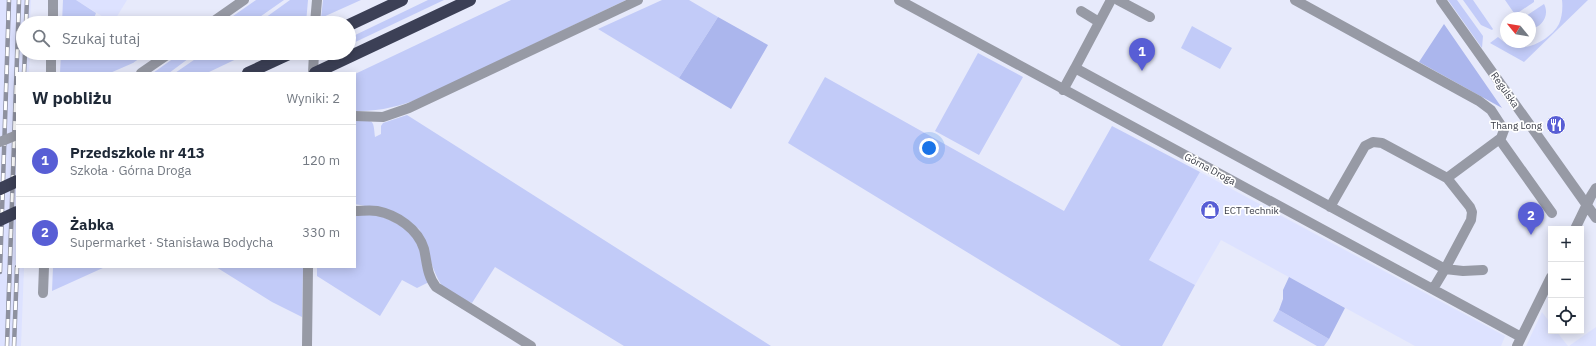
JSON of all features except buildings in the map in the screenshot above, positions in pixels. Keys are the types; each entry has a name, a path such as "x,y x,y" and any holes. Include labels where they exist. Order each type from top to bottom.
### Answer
{"highway":[{"path":"356,22 402,0"},
{"path":"356,54 470,0"},
{"path":"250,72 275,60"},
{"path":"316,72 344,60"},
{"path":"0,189 16,181"},
{"path":"0,220 16,212"}],"street":[{"path":"52,16 53,0"},
{"path":"221,16 244,0"},
{"path":"316,16 317,0"},
{"path":"356,116 383,117 409,108 638,0"},
{"name":"Górna Droga","path":"899,0 1433,289 1519,342"},
{"path":"1063,90 1111,0"},
{"path":"1118,0 1150,17"},
{"path":"1295,0 1479,101 1491,110 1504,130 1500,140 1446,178"},
{"name":"Regulska","path":"1441,0 1596,218"},
{"path":"1081,11 1100,22"},
{"path":"51,72 52,60"},
{"path":"142,72 160,60"},
{"path":"314,60 314,72"},
{"path":"1075,68 1445,269 1463,271 1483,270"},
{"path":"0,142 16,135"},
{"path":"1500,140 1552,213"},
{"path":"1330,207 1362,150 1368,144 1373,142 1382,143 1446,178 1470,207 1472,214 1470,222 1433,289"},
{"path":"1575,226 1596,188"},
{"path":"356,211 376,211 387,214 408,226 415,232 421,242 431,281 436,287 531,346"},
{"path":"43,293 44,268"},
{"path":"307,346 308,268"},
{"path":"1519,342 1548,283"}],"shaded area":[{"path":"0,0 31,0 30,16 16,16 16,60 30,60 29,72 16,72 16,268 24,268 21,346 0,346"},
{"path":"63,0 76,0 96,13 95,16 62,16"},
{"path":"76,0 127,0 117,16 102,16"},
{"path":"256,0 284,0 261,16 233,16"},
{"path":"290,0 308,0 307,16 268,16"},
{"path":"323,0 361,0 325,16 321,16"},
{"path":"428,0 444,0 356,42 356,35"},
{"path":"511,0 626,0 421,98 405,104 372,111 356,111 356,74"},
{"path":"662,0 689,0 718,17 679,78 598,29"},
{"path":"1448,0 1457,0 1483,36 1482,48"},
{"path":"1463,0 1473,0 1493,29 1492,30 1481,25"},
{"path":"1505,0 1534,0 1534,2 1519,12 1513,12"},
{"path":"1562,0 1588,0 1524,62 1490,43 1498,37 1500,38 1500,48 1536,48 1536,44 1550,35 1559,24"},
{"path":"1544,4 1546,8 1544,20 1536,27 1536,12 1532,12"},
{"path":"718,17 768,45 731,109 679,78"},
{"path":"1444,24 1502,108 1419,62"},
{"path":"1192,26 1232,48 1220,69 1181,48"},
{"path":"978,53 1023,77 979,155 935,131"},
{"path":"61,60 137,60 112,72 60,72"},
{"path":"171,60 187,60 170,72 154,72"},
{"path":"194,60 234,60 209,72 176,72"},
{"path":"825,77 1064,211 1112,126 1200,172 1149,260 1195,285 1162,346 1121,346 788,143"},
{"path":"407,115 771,346 624,346 495,267 472,303 451,294 445,289 437,278 419,229 385,210 356,204 356,121 371,122 374,126 375,137 381,134 381,126 383,123"},
{"path":"1200,172 1505,336 1501,346 1415,346 1221,240 1195,285 1149,260"},
{"path":"371,213 387,219 408,231 421,251 429,282 417,288 402,280 380,316 317,276 317,268 356,268 356,214"},
{"path":"53,268 103,268 52,291"},
{"path":"218,268 303,268 302,317 272,302"},
{"path":"1289,277 1345,308 1329,339 1279,310 1283,299 1283,290"},
{"path":"1279,310 1329,339 1324,346 1317,346 1273,321"},
{"path":"1542,312 1548,320 1548,334 1558,334 1568,346 1526,346"},
{"path":"1596,327 1596,346 1569,346"}],"railway":[{"path":"0,272 9,0"},
{"path":"18,16 19,0"},
{"path":"26,16 27,0"},
{"path":"17,60 17,72"},
{"path":"24,72 25,60"},
{"path":"7,346 16,86"},
{"path":"14,346 17,268"}],"place":[{"name":"Przedszkole nr 413","path":"1142,71"},
{"name":"Thang Long","path":"1556,125"},
{"name":"ECT Technik","path":"1210,210"},
{"name":"Żabka","path":"1531,235"}]}
